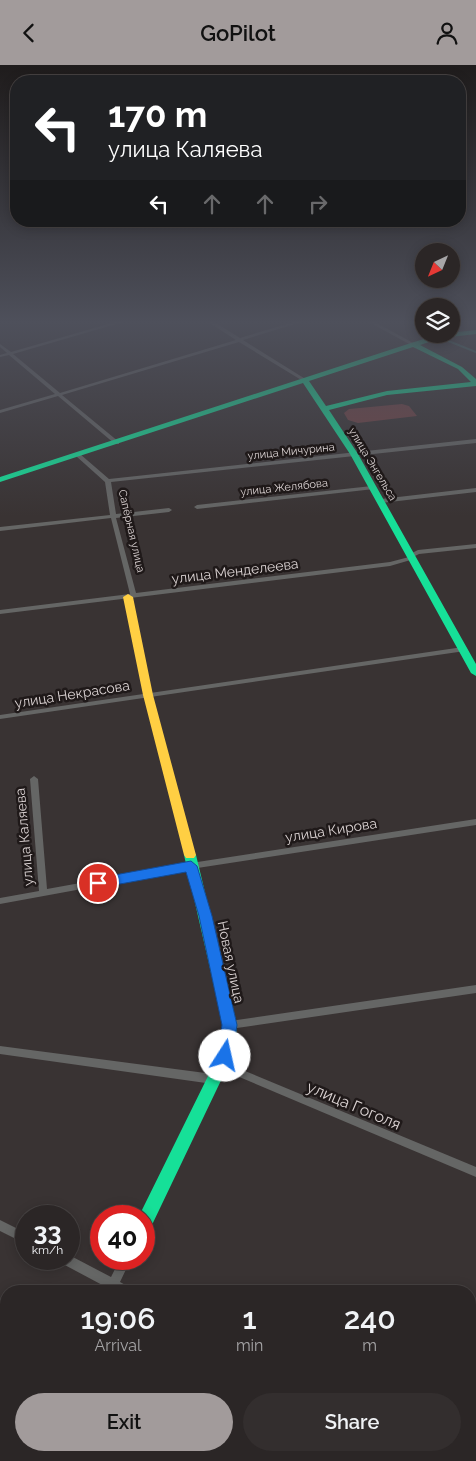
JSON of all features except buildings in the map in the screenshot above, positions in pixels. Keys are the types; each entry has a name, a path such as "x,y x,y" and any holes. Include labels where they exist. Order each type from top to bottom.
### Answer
{"street":[{"path":"48,385 117,443"},
{"path":"0,412 89,385"},
{"path":"0,480 291,385"},
{"name":"улица Энгельса","path":"309,385 354,454 474,667"},
{"path":"325,409 387,393 465,385"},
{"name":"улица Мичурина","path":"108,481 476,441"},
{"name":"Сапёрная улица","path":"78,455 108,481 113,516 131,597 148,695"},
{"name":"улица Желябова","path":"197,507 372,487"},
{"path":"381,501 476,490"},
{"path":"0,529 169,510"},
{"name":"улица Менделеева","path":"0,612 390,564 412,557 412,555 418,552 476,546"},
{"name":"улица Некрасова","path":"0,717 463,649"},
{"name":"Новая улица","path":"148,695 191,866 206,916 230,1025 228,1044 221,1065 153,1205"},
{"name":"улица Каляева","path":"34,779 42,893"},
{"name":"улица Кирова","path":"191,866 476,822"},
{"name":"улица Каляева","path":"0,901 191,866"},
{"path":"230,1025 476,989"},
{"path":"0,1050 213,1079"},
{"name":"улица Гоголя","path":"221,1065 476,1172"},
{"path":"0,1225 15,1233"},
{"path":"80,1268 107,1285"},
{"path":"113,1285 121,1270"}],"shaded area":[{"path":"402,404 409,406 417,416 358,423 348,420 344,413 349,409"}],"traffic: fast":[{"path":"0,480 290,385"},
{"path":"308,385 354,454 476,673"},
{"path":"325,409 387,393 465,385"},
{"path":"153,1205 221,1065 228,1044 230,1025 190,855"}],"traffic: slow":[{"path":"128,597 148,695 190,855"}],"route":[{"path":"98,883 191,866 206,916 230,1025 225,1056"}]}
